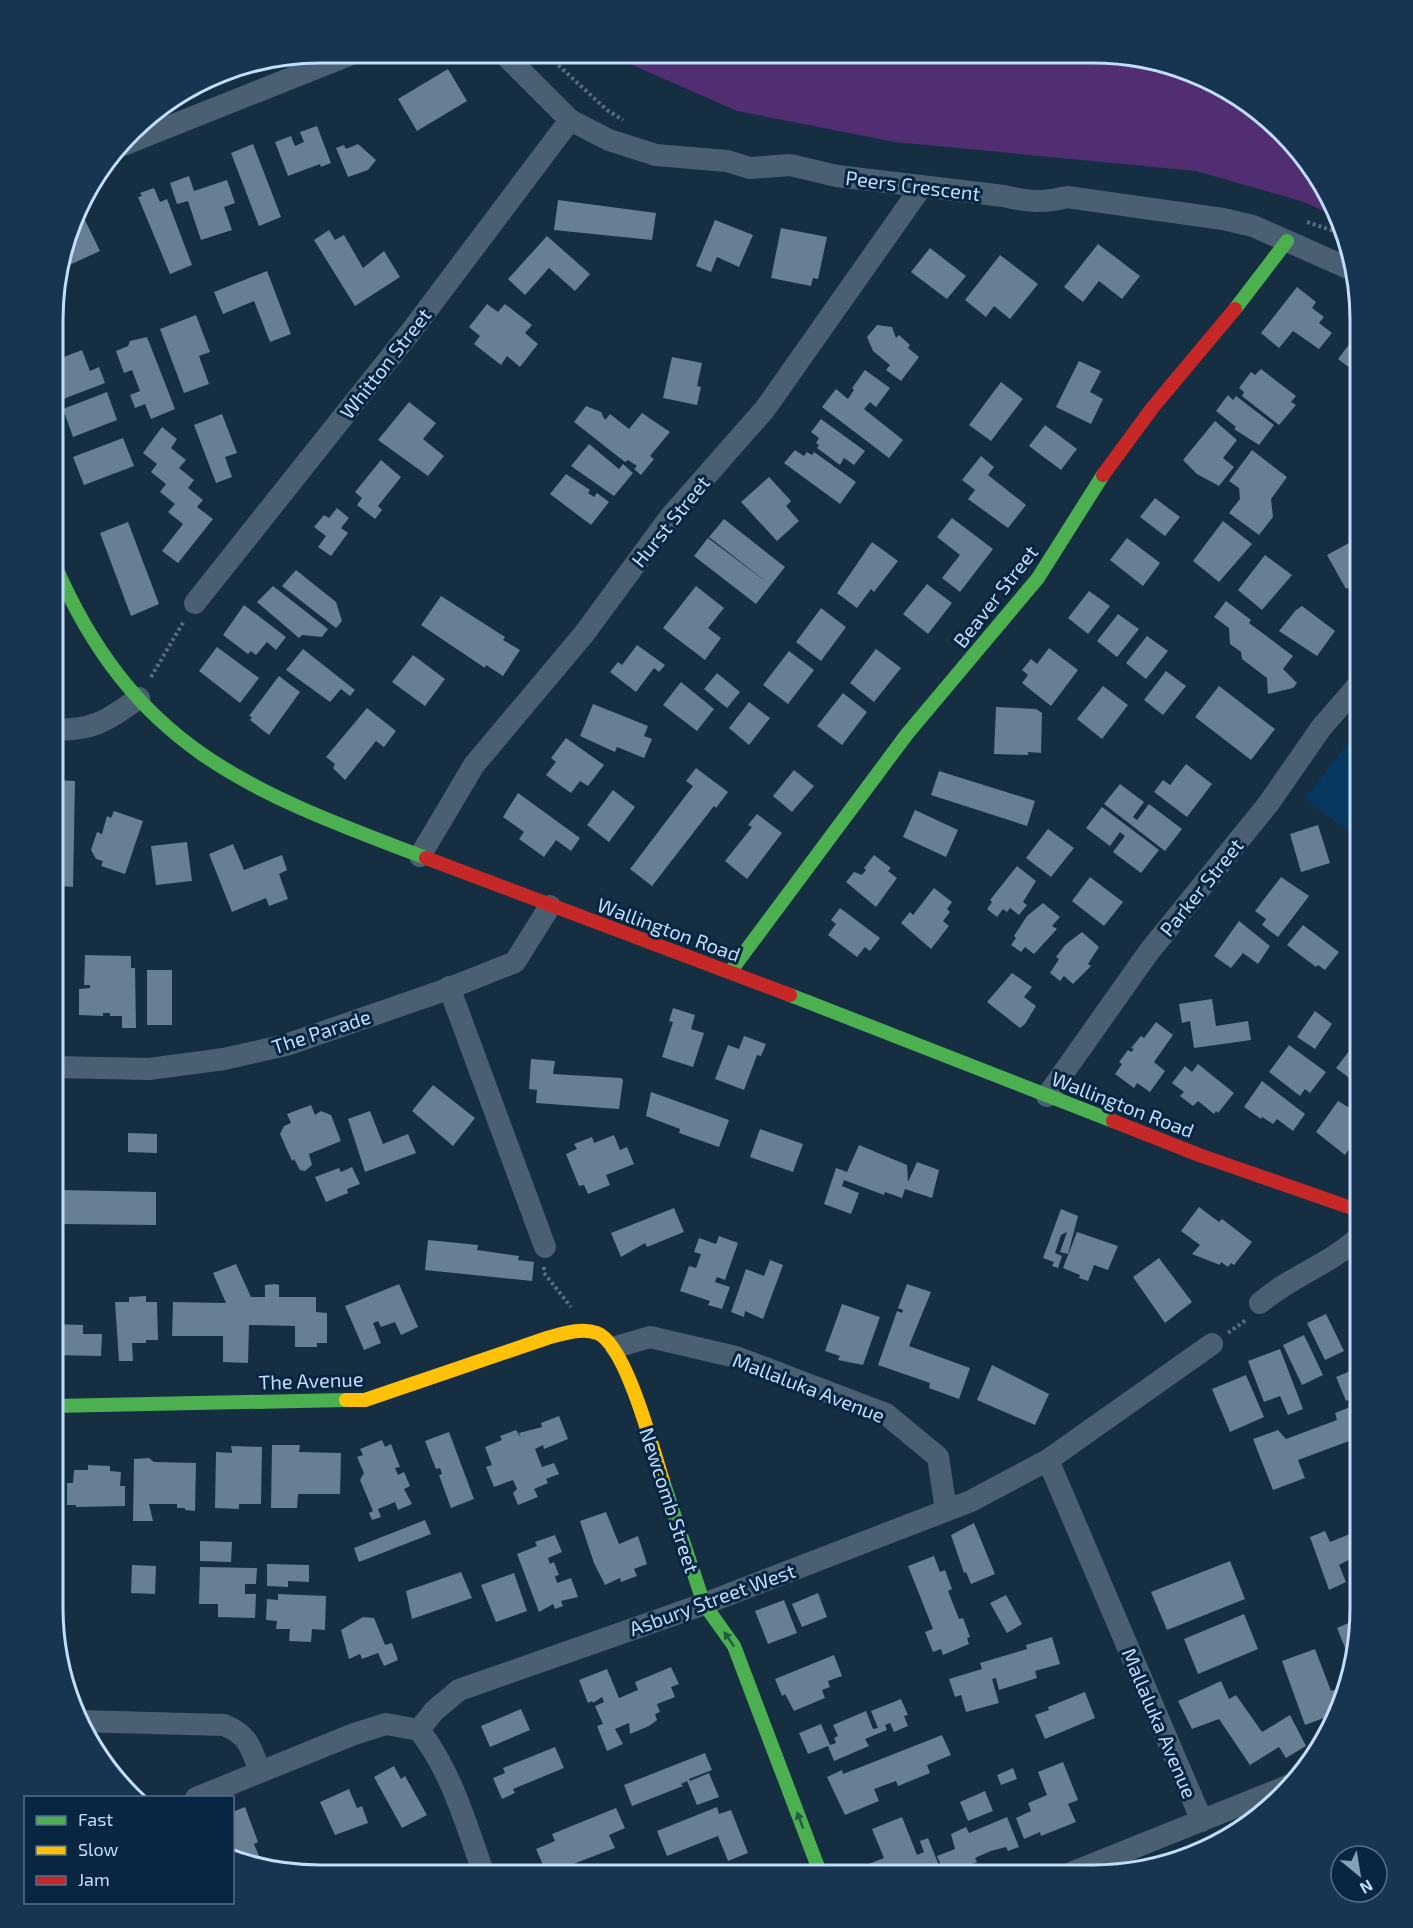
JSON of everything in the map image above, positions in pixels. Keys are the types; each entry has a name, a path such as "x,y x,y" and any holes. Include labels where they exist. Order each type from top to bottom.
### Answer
{"street":[{"path":"137,140 329,63"},
{"name":"Peers Crescent","path":"513,63 570,120 609,140 656,155 727,161 750,168 790,165 837,176 1045,203 1067,197 1222,219 1253,226 1344,266"},
{"name":"Whitton Street","path":"195,603 412,330 570,120"},
{"name":"Hurst Street","path":"420,856 474,765 584,634 670,517 765,409 922,186"},
{"name":"Beaver Street","path":"730,972 908,734 1038,578 1104,473 1153,406 1220,328 1287,241"},
{"name":"Wallington Road","path":"63,582 78,615 108,663 162,724 194,751 246,784 307,813 730,972 1199,1155 1350,1208"},
{"name":"Parker Street","path":"1047,1096 1148,953 1269,804 1321,728 1350,695"},
{"path":"63,730 90,728 139,698"},
{"name":"The Parade","path":"63,1067 149,1069 224,1059 286,1045 515,962 550,906"},
{"path":"449,987 545,1247"},
{"path":"1260,1303 1276,1289 1337,1257 1350,1245"},
{"name":"The Avenue","path":"63,1406 365,1400 547,1338 574,1330 595,1330"},
{"name":"Newcomb Street","path":"595,1330 616,1347 627,1370 704,1604 734,1646 817,1865"},
{"name":"Mallaluka Avenue","path":"616,1347 650,1337 736,1357 886,1414 938,1457 946,1510"},
{"name":"Asbury Street West","path":"419,1730 434,1712 459,1690 704,1604 971,1501 1048,1460 1212,1344"},
{"name":"Mallaluka Avenue","path":"1048,1460 1202,1821"},
{"path":"90,1721 224,1725 240,1731 249,1745 260,1772"},
{"path":"199,1796 354,1734 386,1724 419,1730 438,1756 447,1775 481,1865"},
{"path":"1091,1865 1272,1792"}],"path":[{"path":"555,63 607,110 627,122"},
{"path":"1298,219 1333,231"},
{"path":"139,698 195,603"},
{"path":"545,1247 544,1274 565,1300 595,1330"},
{"path":"1212,1344 1245,1320 1260,1303"}],"shaded area":[{"path":"628,63 1093,63 1143,68 1191,83 1221,97 1249,116 1275,138 1297,164 1316,192 1325,212 1304,202 1196,171 895,142 737,111"},
{"path":"1350,740 1350,833 1305,799"}],"building":[{"path":"448,69 467,101 417,131 398,99"},
{"path":"317,126 331,163 321,167 320,164 288,176 275,142 291,136 295,146 304,142 300,132"},
{"path":"253,144 281,217 259,226 231,153"},
{"path":"358,144 376,160 368,170 348,177 336,148 344,145 346,149"},
{"path":"189,176 194,191 227,180 235,203 224,207 232,230 201,240 188,201 177,204 170,183"},
{"path":"154,188 160,202 167,199 192,265 170,274 138,197 142,196 140,193"},
{"path":"558,200 656,213 652,240 554,230"},
{"path":"84,219 100,251 69,265"},
{"path":"715,220 753,235 739,267 717,257 711,272 696,266"},
{"path":"781,228 827,237 818,279 813,278 811,286 771,278"},
{"path":"329,230 335,240 344,235 363,268 384,251 400,277 355,306 314,240"},
{"path":"547,236 590,274 575,291 549,268 525,295 508,279"},
{"path":"1098,244 1140,276 1122,299 1099,281 1083,302 1064,287"},
{"path":"930,248 966,276 947,299 911,272"},
{"path":"1000,255 1038,284 1010,319 994,306 986,317 965,300"},
{"path":"267,271 291,334 270,342 254,301 223,314 214,292"},
{"path":"1297,287 1316,302 1312,308 1324,317 1319,323 1332,333 1319,349 1293,331 1279,348 1261,333"},
{"path":"487,304 498,312 505,304 532,325 525,333 538,344 520,367 507,356 501,365 474,344 480,336 469,327"},
{"path":"196,315 210,352 199,356 209,384 184,393 160,329"},
{"path":"877,325 892,327 896,338 899,335 910,345 908,348 919,357 901,381 886,370 890,365 873,351 867,337"},
{"path":"147,337 175,409 151,419 145,404 135,408 130,395 140,391 132,370 124,373 116,351 128,346 130,341"},
{"path":"1350,343 1350,368 1338,359"},
{"path":"82,350 90,371 99,367 105,383 63,399 63,357"},
{"path":"672,357 702,363 697,386 701,387 697,405 663,398"},
{"path":"1079,361 1101,371 1090,392 1103,399 1091,424 1056,407"},
{"path":"1261,369 1296,396 1291,402 1296,405 1279,425 1242,396 1244,392 1239,388 1251,372 1255,375"},
{"path":"865,370 890,388 876,407 870,402 864,409 903,440 889,458 822,407 836,389 848,399 854,390 852,388"},
{"path":"1001,382 1023,399 991,441 969,425"},
{"path":"107,392 117,420 73,437 63,409"},
{"path":"1228,395 1233,400 1236,396 1274,425 1259,445 1234,429 1236,427 1216,411"},
{"path":"409,402 436,423 423,439 444,456 428,476 378,440"},
{"path":"586,406 601,412 605,420 610,414 629,429 642,413 670,432 650,456 654,459 641,475 634,469 637,466 628,460 625,462 574,422"},
{"path":"222,414 237,453 225,457 232,477 216,483 194,425"},
{"path":"821,419 865,451 854,465 844,458 840,465 817,448 819,445 816,443 819,438 811,432"},
{"path":"1215,421 1237,440 1223,458 1234,467 1219,486 1197,474 1183,460"},
{"path":"1045,425 1077,449 1061,470 1029,446"},
{"path":"162,427 177,439 171,448 186,460 179,468 194,480 188,488 203,500 197,507 213,519 178,563 162,551 183,524 168,512 175,504 160,492 166,484 151,472 157,464 143,453"},
{"path":"123,438 134,466 84,485 73,457"},
{"path":"589,444 619,469 623,464 633,473 614,496 571,466"},
{"path":"795,450 804,456 807,452 812,455 814,452 856,482 840,504 784,463"},
{"path":"1252,450 1287,477 1271,499 1273,517 1259,535 1229,513 1240,499 1239,488 1229,481"},
{"path":"981,456 994,467 988,475 1026,505 1008,528 968,499 975,490 962,480"},
{"path":"381,460 401,477 378,506 382,510 375,519 357,505 362,498 355,492"},
{"path":"566,474 590,490 588,493 594,497 597,493 609,502 591,525 550,494"},
{"path":"769,477 791,501 786,506 799,521 777,541 741,502"},
{"path":"1155,498 1180,517 1165,536 1140,517"},
{"path":"337,508 349,518 341,528 348,533 331,556 318,547 326,536 314,527 324,515 329,518"},
{"path":"952,518 993,549 960,592 942,578 960,555 937,537"},
{"path":"724,519 785,567 756,604 694,556 708,538 769,584 709,537"},
{"path":"1223,521 1252,544 1219,582 1193,561"},
{"path":"128,522 159,604 131,616 100,533"},
{"path":"1127,538 1160,563 1143,586 1110,560"},
{"path":"872,542 898,561 874,592 871,589 857,608 837,593"},
{"path":"1349,543 1350,587 1346,589 1327,555"},
{"path":"1265,555 1292,575 1262,610 1238,590"},
{"path":"296,570 336,602 342,621 336,628 282,586"},
{"path":"927,584 952,603 928,634 903,614"},
{"path":"273,586 328,629 322,637 302,635 299,638 257,602"},
{"path":"696,586 724,608 708,628 721,638 705,660 663,628"},
{"path":"1089,591 1110,606 1088,634 1068,618"},
{"path":"441,596 505,637 503,640 520,650 503,676 486,665 485,668 421,625"},
{"path":"1226,601 1251,620 1249,623 1293,656 1283,669 1297,683 1293,688 1268,694 1267,678 1242,659 1241,652 1230,644 1229,628 1214,617"},
{"path":"244,605 286,637 276,650 267,642 256,655 251,651 248,654 223,635"},
{"path":"1302,606 1335,631 1317,656 1279,631"},
{"path":"821,608 846,627 821,661 796,642"},
{"path":"1118,614 1139,629 1117,657 1097,641"},
{"path":"1147,636 1168,651 1146,679 1126,663"},
{"path":"637,645 665,665 659,672 654,668 636,692 610,672 618,662 622,665"},
{"path":"217,647 259,678 240,703 199,671"},
{"path":"1049,648 1078,670 1051,706 1022,683 1028,675 1022,670 1031,659 1037,664"},
{"path":"303,649 355,690 350,696 341,689 330,702 286,670"},
{"path":"876,649 901,668 874,702 850,683"},
{"path":"789,651 814,670 788,704 763,685"},
{"path":"413,655 445,679 425,706 392,682"},
{"path":"1166,671 1186,686 1163,715 1144,700"},
{"path":"717,673 740,692 727,708 704,689"},
{"path":"279,676 300,692 269,735 250,720 252,717 249,716"},
{"path":"681,682 714,709 697,731 663,705"},
{"path":"1103,686 1128,705 1102,739 1077,719"},
{"path":"1219,686 1275,729 1251,760 1195,717"},
{"path":"843,693 867,712 842,745 817,726"},
{"path":"749,702 770,718 749,745 729,728"},
{"path":"593,704 648,726 644,736 652,739 644,758 617,747 615,752 580,736"},
{"path":"996,707 1036,709 1042,713 1041,753 994,754"},
{"path":"367,708 396,731 384,747 376,741 345,780 333,768 335,764 326,757"},
{"path":"566,738 604,765 588,786 580,781 571,793 546,775 556,762 551,758"},
{"path":"1186,764 1212,784 1187,817 1154,792 1163,780 1170,785"},
{"path":"696,768 728,792 716,808 714,806 652,886 630,869 693,786 686,781"},
{"path":"794,770 814,786 792,812 773,796"},
{"path":"939,771 1035,801 1027,826 931,795"},
{"path":"63,780 75,781 73,887 63,886"},
{"path":"1120,784 1144,802 1133,817 1137,820 1149,804 1182,829 1165,851 1104,804"},
{"path":"613,790 635,807 609,842 587,825"},
{"path":"518,793 580,838 571,851 556,840 544,857 519,839 524,832 503,817"},
{"path":"1102,807 1159,850 1141,873 1113,852 1125,836 1120,832 1110,846 1086,828"},
{"path":"915,810 958,830 946,857 903,837"},
{"path":"114,811 143,821 125,874 101,866 103,861 96,859 91,850 97,832 102,834 107,816 111,818"},
{"path":"757,814 782,833 747,879 725,861 752,827 748,825"},
{"path":"1318,825 1330,863 1301,872 1290,834"},
{"path":"1048,829 1074,848 1051,877 1026,858"},
{"path":"187,842 192,881 156,885 151,846"},
{"path":"233,844 244,870 282,855 287,870 279,874 288,899 269,906 266,898 232,912 209,854"},
{"path":"874,855 891,868 888,871 897,878 876,907 846,882 854,872 862,875 866,870 864,868"},
{"path":"1017,866 1036,881 1023,902 1027,905 1019,915 1010,908 1007,912 1003,909 997,917 987,909 992,902 990,900"},
{"path":"1090,877 1123,902 1104,926 1072,901"},
{"path":"1281,877 1309,896 1278,937 1262,925 1266,919 1255,911"},
{"path":"934,888 952,902 947,909 950,912 943,921 949,926 931,949 901,923 910,912 913,915"},
{"path":"1043,903 1060,917 1052,926 1057,929 1034,954 1025,947 1021,952 1011,945 1016,938 1014,936 1027,916"},
{"path":"840,908 880,938 870,951 865,947 857,957 828,935 836,924 831,920"},
{"path":"1239,921 1270,946 1258,964 1243,953 1231,968 1214,956"},
{"path":"1303,925 1339,952 1325,970 1318,965 1316,967 1287,945"},
{"path":"1082,932 1099,947 1088,964 1091,966 1073,984 1064,976 1060,981 1050,973 1059,959 1056,957 1065,945"},
{"path":"85,955 131,956 131,968 135,968 136,1028 122,1028 122,1016 110,1016 110,1013 103,1013 103,1016 79,1015 79,989 90,988 90,985 84,985"},
{"path":"147,970 172,970 172,1025 147,1025"},
{"path":"1012,973 1032,987 1024,997 1036,1006 1020,1028 987,1002"},
{"path":"1212,999 1216,1026 1248,1021 1251,1040 1194,1048 1190,1021 1182,1023 1179,1004"},
{"path":"673,1008 695,1015 691,1029 704,1033 693,1067 662,1057 673,1022 669,1021"},
{"path":"1315,1011 1332,1024 1315,1049 1297,1037"},
{"path":"1156,1022 1173,1035 1154,1062 1165,1071 1150,1092 1137,1083 1134,1088 1115,1074 1122,1064 1119,1062 1128,1050 1131,1052 1134,1049 1131,1048 1141,1036 1144,1038"},
{"path":"744,1036 766,1044 761,1056 757,1055 744,1090 715,1079 728,1045 739,1049"},
{"path":"1289,1045 1326,1072 1310,1093 1305,1089 1300,1096 1269,1072"},
{"path":"1350,1050 1350,1078 1336,1068"},
{"path":"531,1059 555,1061 553,1074 621,1078 623,1080 619,1109 536,1103 537,1090 529,1089"},
{"path":"1198,1064 1234,1093 1218,1113 1216,1111 1214,1114 1198,1101 1193,1106 1180,1096 1184,1092 1172,1083 1185,1066 1192,1072"},
{"path":"1262,1081 1305,1114 1293,1131 1277,1119 1273,1124 1244,1107"},
{"path":"433,1085 475,1118 453,1146 412,1111"},
{"path":"651,1092 729,1120 719,1147 679,1133 680,1129 646,1116"},
{"path":"1338,1101 1350,1108 1350,1148 1345,1155 1316,1132"},
{"path":"311,1105 315,1115 321,1111 331,1115 341,1141 309,1154 312,1165 305,1171 300,1170 294,1159 292,1161 280,1134 284,1126 291,1123 287,1114"},
{"path":"370,1111 383,1144 408,1134 416,1153 365,1172 348,1119"},
{"path":"760,1129 803,1144 793,1172 750,1157"},
{"path":"128,1133 157,1134 157,1153 128,1152"},
{"path":"614,1135 620,1150 627,1147 634,1164 606,1175 610,1185 588,1194 584,1185 579,1186 566,1154 577,1149 574,1144 592,1137 594,1143"},
{"path":"859,1145 907,1165 908,1182 917,1162 939,1170 932,1198 905,1189 902,1198 885,1192 884,1195 844,1180 842,1186 859,1193 851,1214 824,1204 836,1168 847,1172"},
{"path":"352,1167 360,1184 347,1189 348,1193 326,1202 315,1177 339,1168 341,1172"},
{"path":"63,1190 156,1192 156,1225 63,1224"},
{"path":"1199,1207 1219,1222 1222,1219 1252,1242 1234,1265 1231,1263 1228,1267 1221,1262 1220,1265 1192,1254 1200,1245 1181,1231"},
{"path":"674,1208 684,1232 647,1247 645,1243 621,1257 611,1233"},
{"path":"1061,1209 1078,1216 1068,1254 1060,1252 1067,1232 1061,1235 1055,1253 1062,1256 1058,1268 1052,1266 1054,1262 1043,1258"},
{"path":"1077,1232 1118,1246 1108,1270 1094,1265 1088,1281 1063,1268"},
{"path":"719,1236 738,1243 725,1280 717,1277 715,1282 730,1287 722,1309 708,1305 710,1301 680,1291 689,1266 696,1268 701,1254 694,1252 699,1238 716,1244"},
{"path":"428,1240 478,1245 477,1250 519,1256 518,1260 534,1262 532,1281 425,1270"},
{"path":"1159,1258 1192,1302 1165,1323 1133,1277"},
{"path":"770,1260 783,1265 763,1319 745,1311 744,1317 731,1312 746,1269 764,1276"},
{"path":"236,1264 251,1297 265,1297 265,1285 275,1284 279,1285 279,1297 316,1297 316,1312 327,1313 327,1343 317,1343 317,1347 295,1347 295,1326 249,1325 248,1363 223,1362 223,1336 172,1336 173,1302 226,1303 213,1273"},
{"path":"399,1284 418,1327 401,1335 395,1322 381,1327 378,1321 373,1323 381,1343 364,1350 345,1306"},
{"path":"907,1284 931,1292 909,1346 970,1368 959,1399 929,1388 930,1383 878,1365 897,1311 902,1313 903,1310 898,1308"},
{"path":"146,1296 146,1302 157,1302 158,1340 132,1343 133,1361 119,1361 115,1302 129,1302 129,1297"},
{"path":"842,1304 880,1317 863,1365 838,1360 840,1356 825,1351"},
{"path":"1326,1314 1344,1351 1325,1360 1307,1323"},
{"path":"63,1324 83,1325 83,1334 102,1334 101,1356 63,1355"},
{"path":"1304,1335 1323,1375 1302,1385 1283,1345"},
{"path":"1280,1349 1303,1409 1288,1415 1280,1396 1264,1402 1248,1361"},
{"path":"992,1365 1049,1394 1035,1425 977,1400"},
{"path":"1350,1371 1350,1399 1346,1401 1336,1377"},
{"path":"1246,1375 1264,1417 1230,1432 1212,1389"},
{"path":"1350,1407 1350,1441 1298,1460 1305,1478 1273,1490 1253,1439 1278,1430 1286,1439 1337,1420 1335,1413"},
{"path":"559,1416 568,1439 544,1449 543,1445 535,1449 542,1467 554,1463 559,1474 546,1479 548,1483 534,1489 538,1497 518,1505 513,1493 517,1489 513,1480 494,1487 486,1467 492,1465 485,1447 502,1440 500,1436 516,1430 521,1438 519,1433 542,1427 541,1423"},
{"path":"449,1432 474,1499 451,1508 439,1475 442,1474 440,1468 436,1469 425,1441"},
{"path":"382,1440 385,1447 391,1444 400,1467 395,1468 398,1475 404,1472 410,1486 404,1489 412,1504 398,1510 395,1502 378,1509 381,1517 372,1520 369,1513 373,1511 360,1480 364,1473 357,1457 363,1455 360,1449"},
{"path":"272,1445 300,1445 299,1452 341,1453 340,1494 298,1494 297,1508 271,1508"},
{"path":"231,1446 262,1447 261,1504 239,1504 239,1509 215,1508 216,1452 232,1453"},
{"path":"149,1458 154,1462 196,1463 195,1511 177,1508 177,1504 149,1504 153,1521 133,1521 134,1459"},
{"path":"88,1465 110,1466 110,1471 121,1472 120,1486 125,1486 125,1506 76,1507 76,1505 67,1505 67,1483 73,1483 74,1470 88,1470"},
{"path":"606,1512 619,1544 638,1536 647,1564 634,1569 637,1576 621,1582 620,1578 605,1585 594,1563 580,1521"},
{"path":"425,1520 431,1534 359,1562 354,1548"},
{"path":"974,1523 995,1574 971,1584 966,1572 964,1573 951,1535"},
{"path":"1325,1531 1330,1542 1350,1534 1350,1559 1339,1565 1346,1582 1329,1590 1310,1537"},
{"path":"555,1535 562,1552 548,1558 550,1564 554,1562 559,1575 555,1576 557,1583 571,1578 578,1597 561,1601 563,1606 555,1609 553,1604 539,1612 517,1554 537,1546 535,1542"},
{"path":"200,1541 232,1542 231,1562 200,1561"},
{"path":"934,1556 940,1572 945,1570 952,1589 948,1591 959,1619 963,1618 970,1637 967,1638 969,1644 943,1655 941,1649 933,1652 925,1632 933,1629 908,1566"},
{"path":"1230,1561 1245,1599 1167,1630 1151,1592"},
{"path":"267,1564 309,1565 309,1582 288,1581 288,1587 267,1586"},
{"path":"132,1565 156,1566 155,1594 131,1593"},
{"path":"200,1567 257,1568 256,1584 245,1584 245,1594 256,1594 255,1618 218,1617 218,1604 199,1604"},
{"path":"461,1572 472,1598 412,1619 406,1591"},
{"path":"514,1573 527,1611 496,1622 481,1585"},
{"path":"818,1593 827,1617 802,1627 792,1604"},
{"path":"278,1594 326,1596 325,1630 312,1629 311,1642 289,1641 290,1629 276,1629 277,1621 266,1620 267,1599 278,1600"},
{"path":"1006,1595 1022,1624 1007,1633 990,1603"},
{"path":"784,1600 797,1633 768,1644 755,1611"},
{"path":"1244,1614 1258,1649 1198,1674 1184,1639"},
{"path":"363,1617 374,1618 385,1645 392,1643 398,1660 384,1666 378,1653 362,1659 360,1654 349,1659 341,1630"},
{"path":"1349,1623 1346,1651 1337,1628"},
{"path":"1052,1637 1060,1664 1035,1671 1037,1678 999,1690 996,1678 992,1679 999,1703 966,1712 961,1695 955,1697 949,1679 982,1669 980,1663 1027,1649 1026,1645"},
{"path":"1315,1649 1331,1691 1336,1689 1325,1718 1305,1725 1282,1661"},
{"path":"834,1655 842,1676 828,1681 830,1687 822,1690 825,1698 794,1711 785,1694 782,1696 775,1679"},
{"path":"671,1667 679,1684 671,1687 675,1697 657,1704 660,1712 655,1714 657,1720 649,1726 630,1734 629,1723 615,1729 623,1744 607,1751 597,1726 603,1724 595,1706 604,1702 602,1697 593,1703 592,1701 588,1703 579,1680 607,1669 619,1698 638,1690 635,1682"},
{"path":"1221,1681 1229,1699 1236,1695 1262,1732 1290,1715 1306,1746 1286,1758 1279,1747 1250,1765 1219,1719 1192,1729 1178,1701"},
{"path":"1085,1692 1095,1718 1045,1739 1035,1715 1049,1710 1048,1707"},
{"path":"901,1699 908,1715 904,1716 908,1726 894,1732 890,1723 885,1725 887,1730 865,1739 869,1746 834,1761 828,1746 808,1754 799,1733 821,1724 830,1745 836,1743 834,1738 838,1736 833,1725 866,1711 873,1729 878,1728 871,1711"},
{"path":"521,1709 530,1730 490,1747 481,1726"},
{"path":"942,1735 951,1755 927,1765 930,1773 898,1786 896,1781 874,1789 879,1801 845,1815 827,1777 842,1770 843,1774"},
{"path":"555,1747 564,1768 513,1789 515,1793 502,1799 493,1778 505,1773 503,1768"},
{"path":"705,1753 712,1770 689,1779 690,1781 709,1773 719,1797 697,1805 687,1781 681,1784 683,1786 632,1806 624,1785"},
{"path":"1063,1762 1078,1800 1068,1804 1076,1822 1041,1836 1040,1832 1024,1839 1016,1818 1031,1811 1028,1803 1047,1795 1038,1772"},
{"path":"394,1766 401,1779 405,1776 427,1815 402,1828 374,1777"},
{"path":"1013,1768 1017,1779 1001,1785 997,1775"},
{"path":"349,1789 357,1808 362,1806 368,1823 335,1835 320,1802"},
{"path":"985,1791 993,1811 968,1821 960,1802"},
{"path":"245,1807 258,1842 254,1844 258,1857 234,1850 234,1811"},
{"path":"717,1807 719,1814 731,1810 748,1853 728,1861 718,1836 667,1856 657,1831"},
{"path":"616,1808 625,1828 609,1835 615,1848 571,1865 543,1865 536,1849 555,1841 552,1834"},
{"path":"902,1817 917,1855 924,1852 920,1841 928,1838 939,1865 866,1865 884,1858 872,1829"},
{"path":"1007,1817 1019,1847 1008,1851 1006,1847 991,1851 975,1858 977,1862 970,1865 941,1865 937,1856 955,1849 951,1834 966,1827 969,1833"}],"traffic: fast":[{"path":"1235,309 1287,241"},
{"path":"730,972 907,734 1038,578 1103,475"},
{"path":"63,581 86,626 121,678 160,720 204,755 252,784 304,810 426,858"},
{"path":"790,995 1113,1121"},
{"path":"63,1406 346,1400"},
{"path":"663,1481 704,1604 734,1646 817,1865"}],"traffic: slow":[{"path":"346,1400 365,1400 547,1338 572,1332 591,1331 608,1341 628,1376 663,1481"}],"traffic: jam":[{"path":"1103,475 1153,407 1235,309"},
{"path":"426,858 790,995"},
{"path":"1113,1121 1199,1155 1350,1208"}]}
